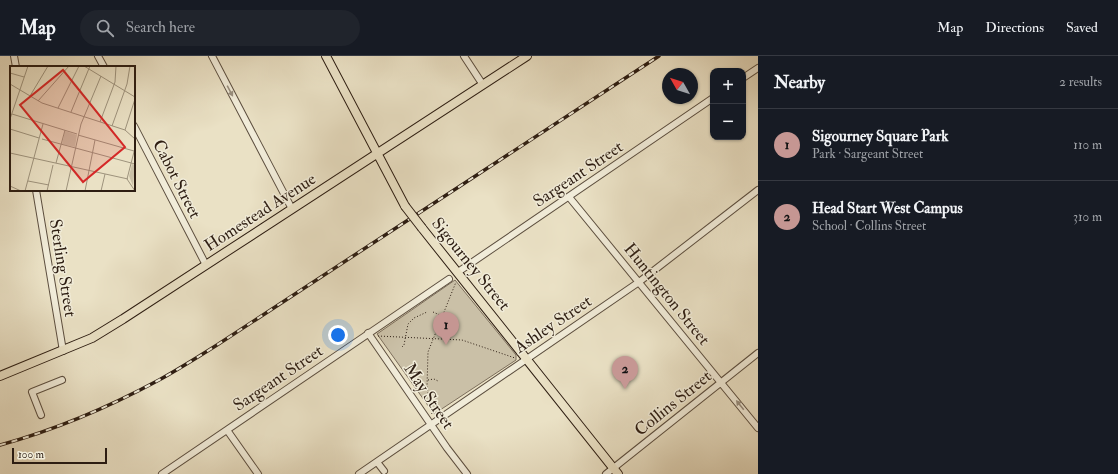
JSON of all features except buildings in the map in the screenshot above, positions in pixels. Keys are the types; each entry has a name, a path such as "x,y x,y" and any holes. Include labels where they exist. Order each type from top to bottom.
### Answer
{"main road":[{"name":"Sigourney Street","path":"326,56 405,206 458,276 616,471"},
{"name":"Homestead Avenue","path":"0,376 100,333 527,56"}],"street":[{"path":"14,56 16,66"},
{"path":"98,56 103,66"},
{"path":"212,56 292,209"},
{"path":"464,56 483,85"},
{"path":"746,76 758,68"},
{"name":"Sargeant Street","path":"458,276 569,197 710,100"},
{"name":"Cabot Street","path":"135,128 206,265"},
{"name":"Ashley Street","path":"359,474 639,282 758,190"},
{"name":"Sterling Street","path":"36,191 63,350"},
{"name":"Huntington Street","path":"569,197 758,428"},
{"name":"Sargeant Street","path":"162,474 449,279"},
{"name":"May Street","path":"368,333 446,448 467,474"},
{"name":"Collins Street","path":"606,474 616,471 721,382 758,353"},
{"path":"41,415 32,392 62,380"},
{"path":"227,430 258,474"},
{"path":"377,462 384,471"}],"path":[{"path":"432,415 427,380 428,352 432,338 458,276"},
{"path":"402,346 404,345 406,326 409,322 427,312"},
{"path":"433,312 448,319"},
{"path":"377,336 462,340 516,358"},
{"path":"427,380 434,379 438,381"}],"shaded area":[{"path":"455,280 516,355 516,360 434,414 377,334"}],"railway":[{"path":"0,445 81,417 121,399 174,372 659,56"}],"place":[{"name":"Sigourney Square Park","path":"446,345"},
{"name":"Head Start West Campus","path":"625,389"}]}
